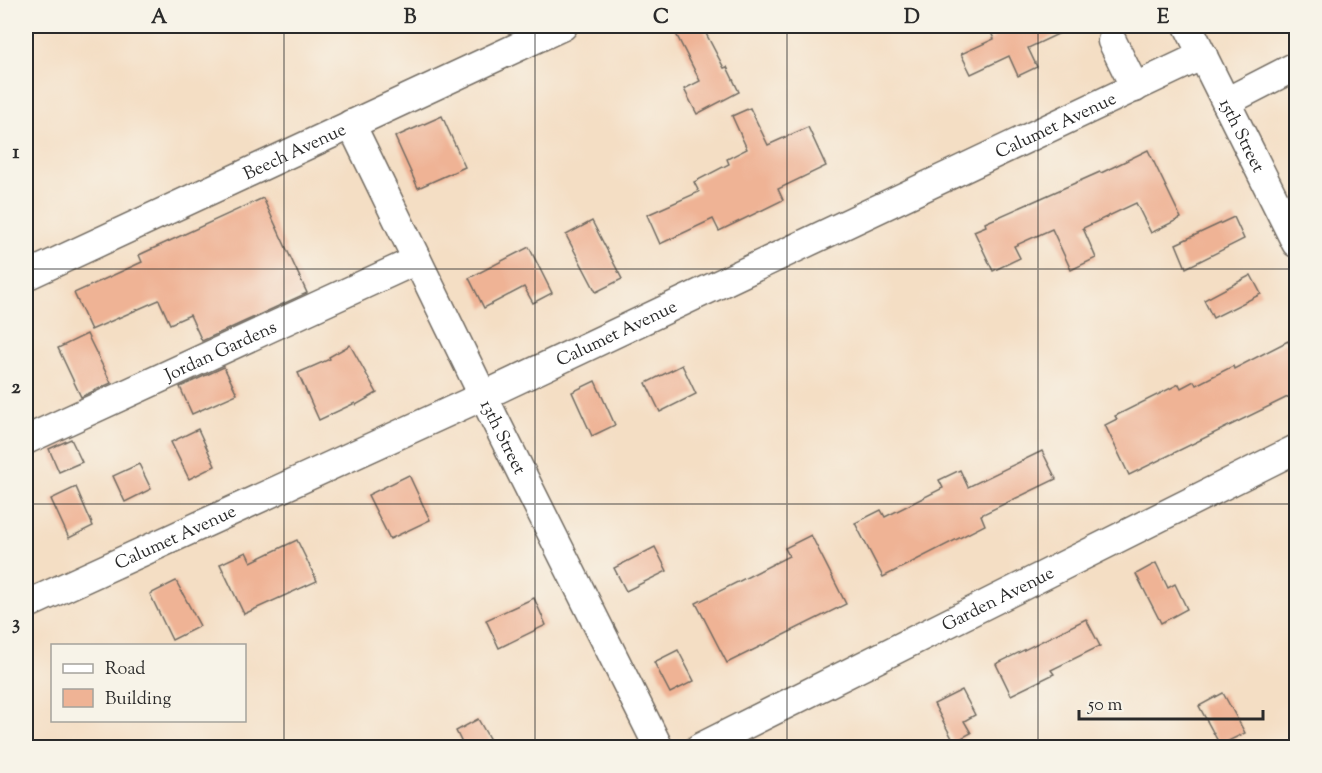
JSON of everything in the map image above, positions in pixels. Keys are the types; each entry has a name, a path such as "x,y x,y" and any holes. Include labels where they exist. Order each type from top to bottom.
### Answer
{"street":[{"name":"Beech Avenue","path":"26,276 563,26"},
{"name":"15th Street","path":"1188,26 1296,243"},
{"path":"1112,41 1135,88"},
{"name":"Calumet Avenue","path":"26,605 483,396 1203,55"},
{"path":"1226,102 1296,66"},
{"name":"13th Street","path":"351,123 483,396 659,747"},
{"name":"Jordan Gardens","path":"26,440 417,260"},
{"name":"Garden Avenue","path":"699,747 1296,449"}],"building":[{"path":"672,26 702,26 739,92 697,114 684,89 700,81"},
{"path":"988,26 1075,26 1028,48 1037,67 1018,76 1009,56 971,74 961,54 994,39"},
{"path":"750,108 768,145 808,127 826,166 778,189 783,200 719,231 713,219 660,244 647,215 699,192 694,182 729,164 727,159 747,149 732,116"},
{"path":"442,116 465,167 418,188 395,137"},
{"path":"1148,150 1181,218 1151,233 1136,203 1083,228 1096,258 1071,270 1052,229 1014,246 1020,258 993,271 974,231 986,226 985,223"},
{"path":"263,198 307,293 202,341 190,315 170,324 159,300 91,330 74,293 142,262 139,255"},
{"path":"1234,217 1244,239 1186,268 1176,244"},
{"path":"592,221 622,279 596,292 566,235"},
{"path":"529,247 552,293 533,303 524,287 484,308 469,278"},
{"path":"1251,275 1261,294 1213,318 1204,300"},
{"path":"87,334 111,383 81,397 58,348"},
{"path":"1288,341 1296,357 1296,393 1129,475 1105,425 1117,419 1115,416 1179,384 1181,388 1194,381 1196,385 1233,366 1234,369"},
{"path":"350,345 377,393 356,405 355,403 319,420 298,373 330,359 329,357"},
{"path":"682,365 696,394 660,412 646,383"},
{"path":"224,367 237,394 192,414 180,387"},
{"path":"595,381 615,425 592,436 572,392"},
{"path":"198,429 215,466 189,479 171,442"},
{"path":"71,439 82,462 59,472 49,449"},
{"path":"1042,451 1056,479 981,515 985,525 883,577 855,523 881,510 885,517 943,488 939,480 960,470 968,487"},
{"path":"139,464 151,489 125,502 113,476"},
{"path":"409,475 430,520 390,539 368,495"},
{"path":"76,487 93,526 69,538 51,499"},
{"path":"811,535 846,604 727,663 696,603 789,556 785,548"},
{"path":"297,540 317,581 244,614 220,564 246,552 251,562"},
{"path":"655,547 667,571 626,591 614,568"},
{"path":"1156,563 1168,588 1175,584 1187,609 1161,623 1136,574"},
{"path":"176,581 200,626 172,640 150,594"},
{"path":"534,598 546,625 499,648 486,620"},
{"path":"1086,619 1100,646 1051,670 1054,674 1011,695 996,664"},
{"path":"678,650 694,681 670,693 654,662"},
{"path":"962,690 975,715 964,721 971,733 954,742 934,704"},
{"path":"1223,693 1245,733 1220,745 1199,706"},
{"path":"478,719 494,747 464,747 456,731"}]}
